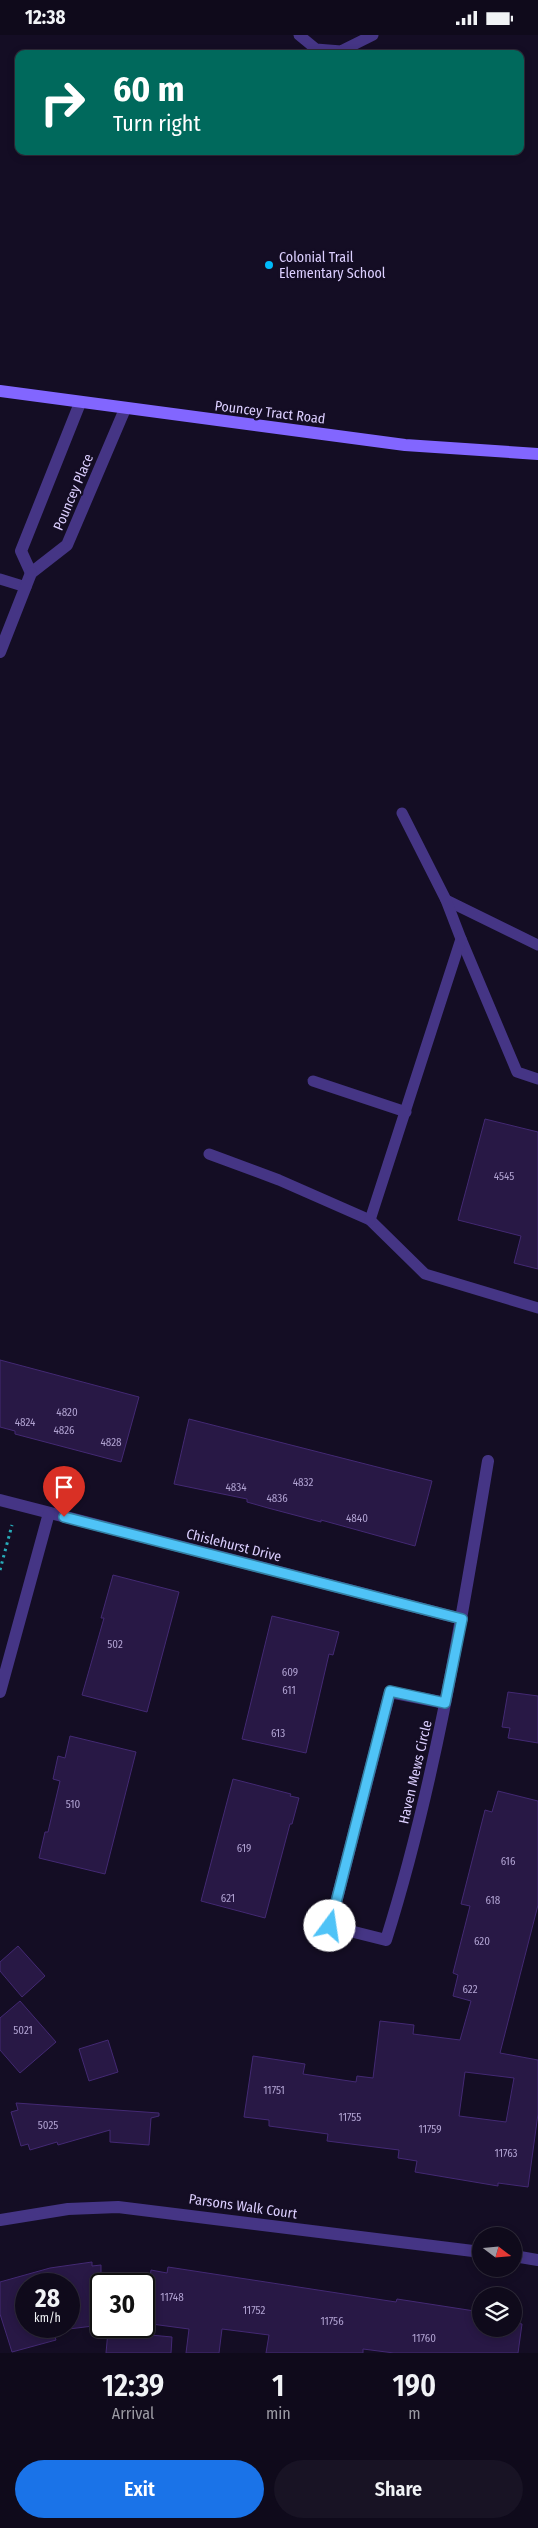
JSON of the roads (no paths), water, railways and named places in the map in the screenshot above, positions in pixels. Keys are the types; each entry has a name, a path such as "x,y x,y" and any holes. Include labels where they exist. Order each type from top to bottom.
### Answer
{"main road":[{"name":"Pouncey Tract Road","path":"0,391 406,445 538,454"}],"street":[{"name":"Pouncey Place","path":"32,573 21,551 80,403"},
{"name":"Pouncey Place","path":"0,653 32,573 67,545 125,409"},
{"name":"Haven Mews Circle","path":"445,1703 390,1691 330,1926 386,1940 425,1802 462,1619 488,1461"},
{"name":"Chislehurst Drive","path":"0,1500 462,1619"},
{"path":"0,1692 49,1513"},
{"name":"Parsons Walk Court","path":"0,2220 68,2209 118,2207 472,2251"},
{"path":"522,2258 538,2260"}],"lane":[{"path":"299,35 316,49 328,50"},
{"path":"343,50 373,35"},
{"path":"0,579 26,587"},
{"path":"402,813 446,900 518,1072 538,1079"},
{"path":"446,900 538,945"},
{"path":"370,1220 461,939"},
{"path":"313,1081 406,1112"},
{"path":"209,1154 279,1180 370,1220 425,1274 538,1308"}],"place":[{"name":"Colonial Trail Elementary School","path":"269,265"}]}
